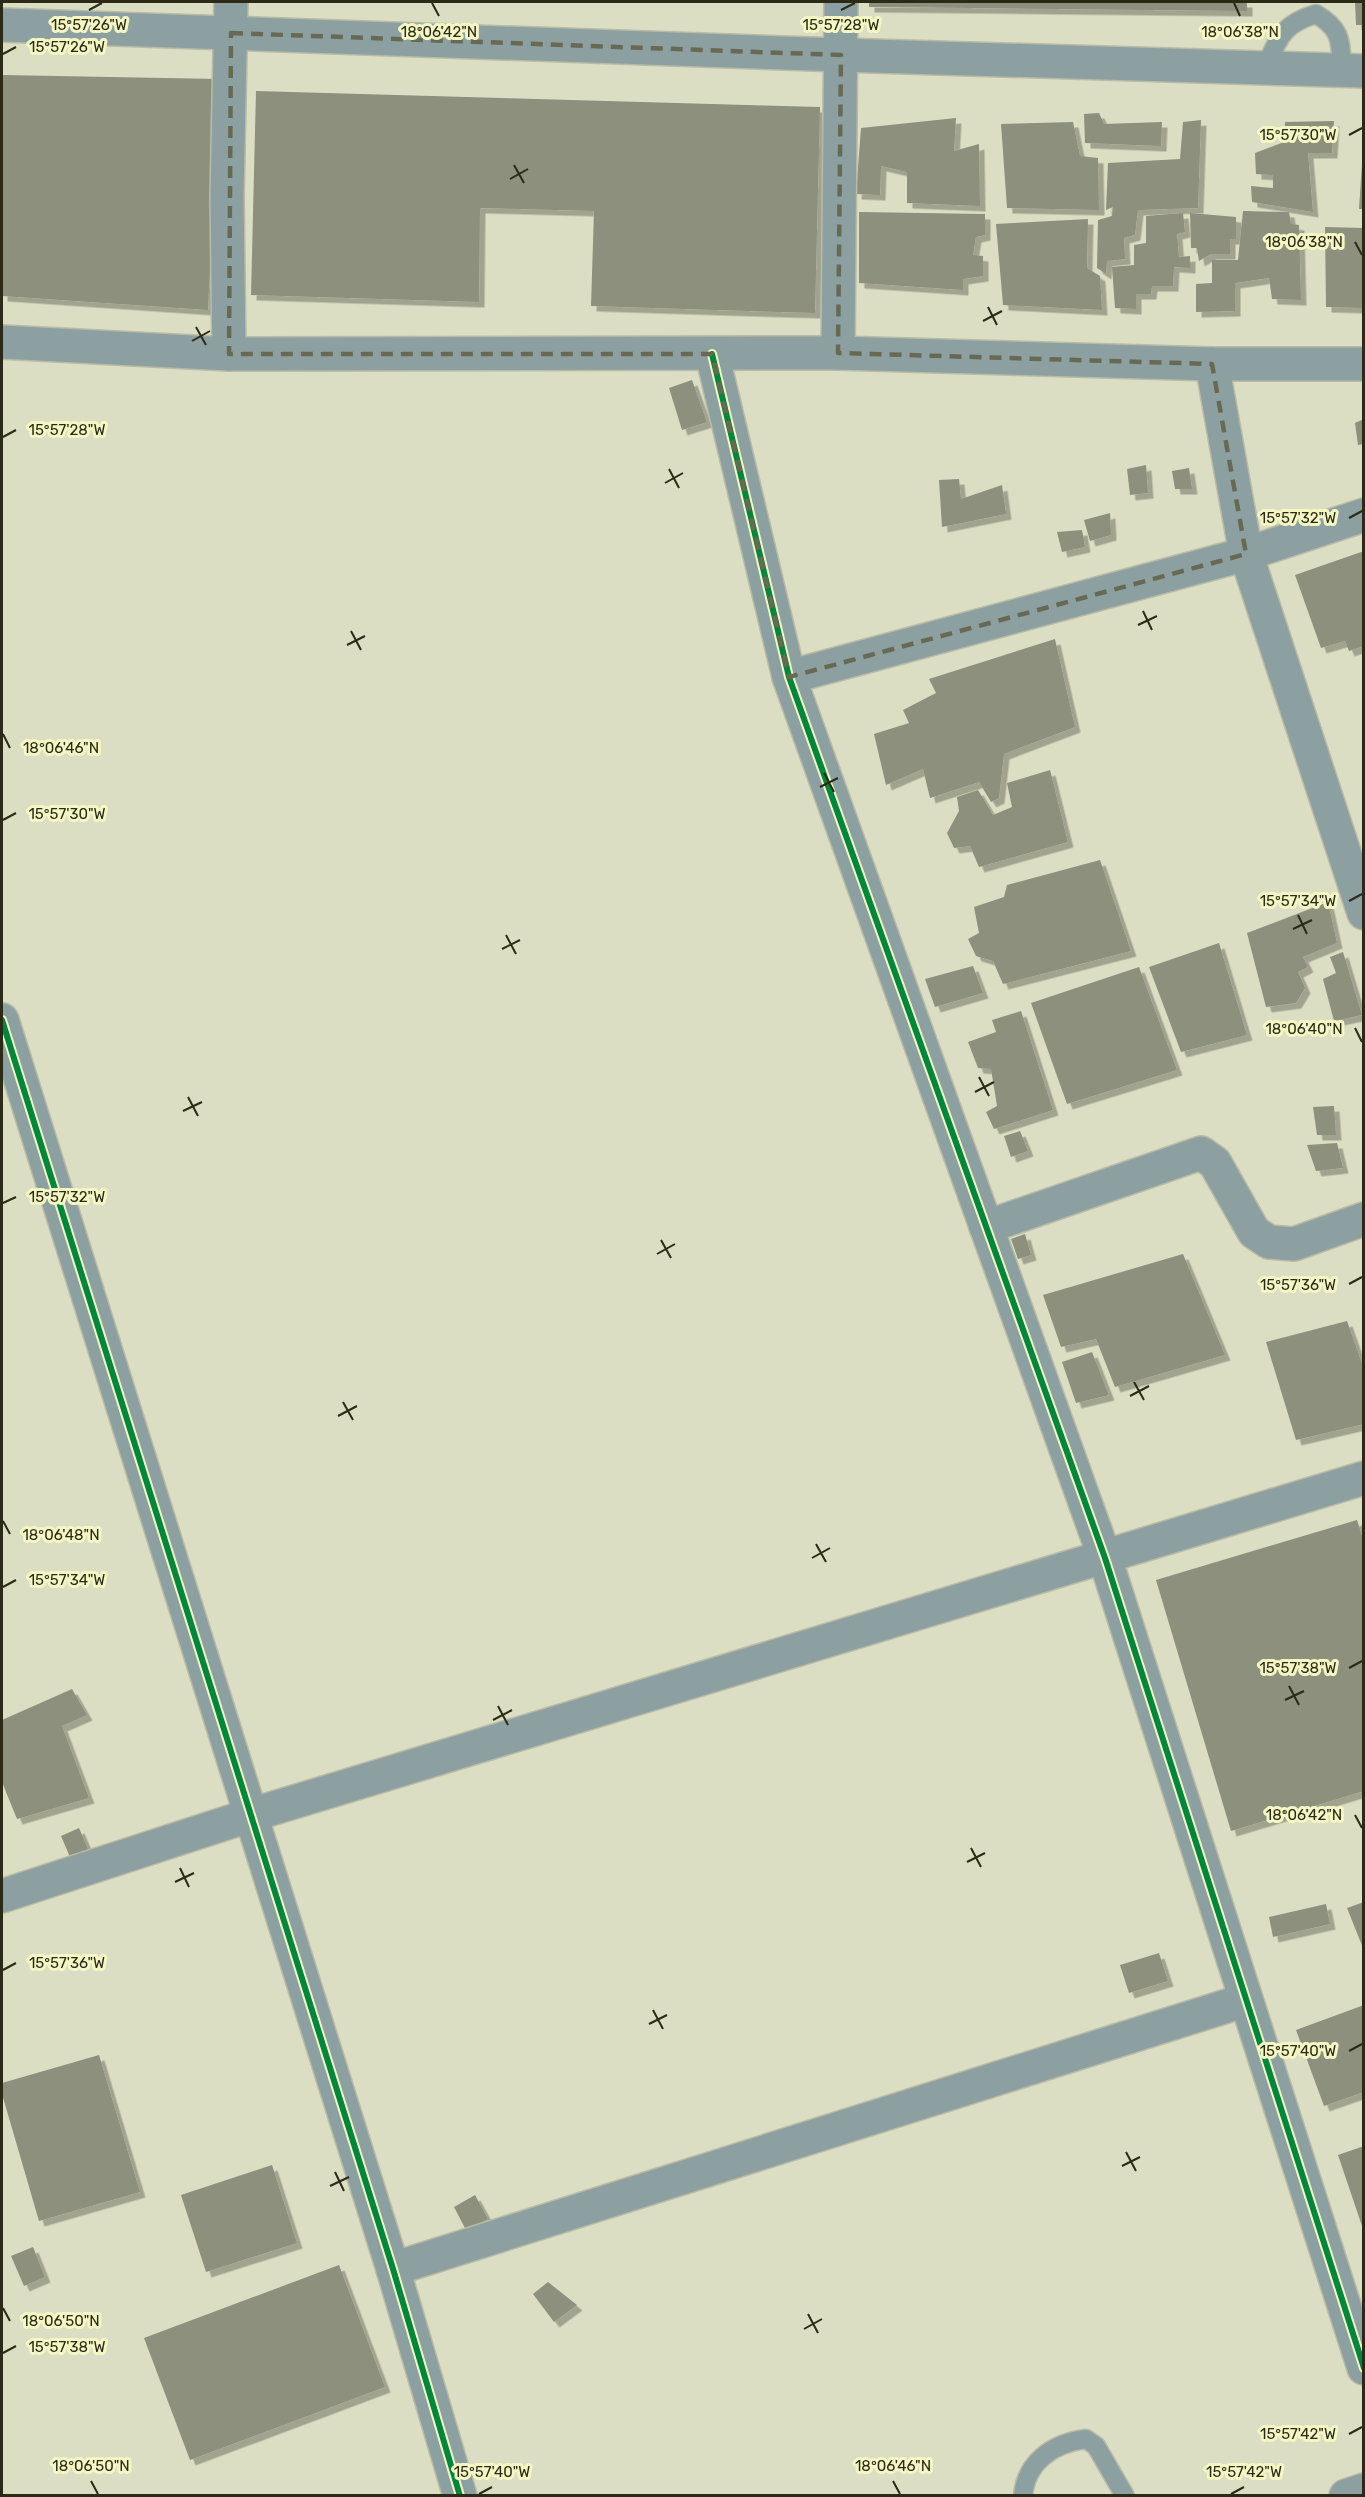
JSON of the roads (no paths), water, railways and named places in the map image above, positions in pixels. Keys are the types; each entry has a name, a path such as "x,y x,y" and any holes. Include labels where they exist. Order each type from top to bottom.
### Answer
{"street":[{"path":"838,353 841,2"},
{"path":"229,354 227,197 231,17"},
{"path":"2,25 231,17 842,55 1353,70"},
{"path":"2,342 229,354 838,353 1212,364 1364,364"},
{"path":"712,354 789,677 1105,1558 1364,2368"},
{"path":"1212,364 1246,554 1364,913"},
{"path":"789,677 1246,554 1364,515"},
{"path":"2,1020 393,2269 460,2496"},
{"path":"986,1227 1201,1153 1215,1162 1254,1232 1269,1242 1294,1244 1364,1219"},
{"path":"2,1896 251,1815 1364,1478"},
{"path":"393,2269 1246,2000"},
{"path":"1346,2496 1364,2490"}],"lane":[{"path":"1265,68 1283,30 1300,19 1316,14 1331,23 1340,37 1353,70"},
{"path":"1023,2496 1027,2475 1039,2458 1073,2440 1086,2439 1096,2446 1125,2496"}]}
